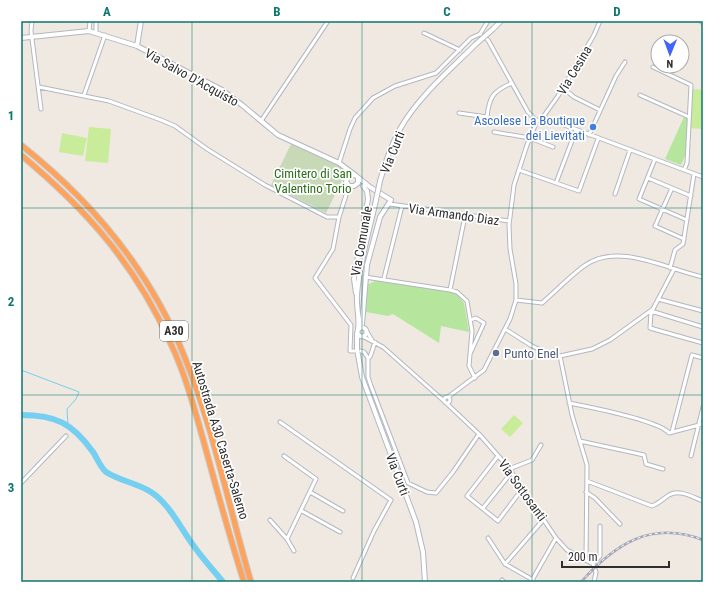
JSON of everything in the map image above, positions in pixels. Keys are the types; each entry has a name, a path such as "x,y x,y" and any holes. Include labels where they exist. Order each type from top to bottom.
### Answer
{"highway":[{"name":"Autostrada A30 Caserta-Salerno","path":"21,145 61,178 102,220 127,252 166,316 186,359 198,392 251,582"},
{"name":"Autostrada A30 Caserta-Salerno","path":"21,155 70,197 97,226 127,265 153,309 170,342 190,394 238,566 244,582"}],"street":[{"path":"32,21 31,36 41,109"},
{"path":"89,31 90,21"},
{"path":"96,21 96,33"},
{"path":"137,46 141,21"},
{"path":"261,121 328,21"},
{"path":"339,163 355,118 373,98 395,86 436,73 472,38 480,34 488,21"},
{"name":"Via Curti","path":"425,582 423,552 416,522 362,377 357,344 359,319 356,296 380,181 388,153 400,128 415,107 500,21"},
{"name":"Via Cesina","path":"516,300 516,284 510,249 509,222 514,185 537,122 543,117 563,88 594,35 600,21"},
{"name":"Via Salvo D'Acquisto","path":"21,38 89,31 137,46 222,90 278,135 339,163 356,176"},
{"path":"424,33 460,50"},
{"path":"480,34 488,40 528,112 537,122"},
{"path":"84,95 106,36"},
{"path":"589,135 625,62"},
{"path":"668,74 691,85 687,163 684,170"},
{"path":"459,113 487,117 490,99 499,89 512,83"},
{"path":"39,86 109,101 175,126 207,149 265,185 327,217 339,217"},
{"path":"563,88 574,97 600,110"},
{"path":"640,95 689,117"},
{"path":"543,117 598,139 703,177"},
{"path":"556,183 576,130"},
{"path":"494,132 530,138 554,147"},
{"path":"519,170 580,191 598,139"},
{"path":"615,194 630,150"},
{"path":"655,160 639,199 687,220"},
{"path":"346,168 347,192 339,217 333,249 315,278 351,325 350,351 355,351"},
{"path":"505,329 538,350 560,356 592,349 610,340 653,309 672,268 675,250 683,244 694,174"},
{"path":"347,177 356,176"},
{"name":"Via Comunale","path":"354,186 358,183 356,176"},
{"name":"Via Comunale","path":"356,176 370,187"},
{"path":"648,178 691,196"},
{"path":"347,183 354,186 347,192"},
{"name":"Via Comunale","path":"354,186 370,187"},
{"name":"Via Comunale","path":"356,296 354,279 368,199 367,191 363,186"},
{"name":"Via Armando Diaz","path":"370,187 401,205"},
{"path":"672,188 655,226 684,239"},
{"name":"Via Armando Diaz","path":"383,194 386,202 390,204 509,222"},
{"path":"362,324 365,277 378,223 384,209 390,204 390,199"},
{"path":"384,278 401,205"},
{"path":"450,290 464,216"},
{"path":"447,400 475,378 488,365 505,329 516,300 542,303 585,265 595,260 620,255 641,259 703,277"},
{"path":"365,277 384,278 450,290 463,295 467,301 472,331 469,366 475,378"},
{"path":"658,299 703,311"},
{"path":"650,311 703,327"},
{"path":"650,311 650,328 703,342"},
{"path":"469,356 484,323 476,318 470,320"},
{"name":"Via Curti","path":"359,319 366,330"},
{"path":"358,331 366,330"},
{"path":"357,344 363,337 366,330"},
{"name":"Via Sottosanti","path":"366,330 373,341"},
{"path":"358,331 363,337"},
{"name":"Via Sottosanti","path":"363,337 373,341 447,400 452,408 479,434 512,472 556,538 567,550 586,559 594,565"},
{"path":"368,358 372,355 373,341"},
{"path":"361,351 364,352 368,358 368,377 408,483 427,492 436,493 453,472 479,434"},
{"path":"672,432 692,355 703,358"},
{"path":"560,356 569,403 587,465 586,559"},
{"path":"569,403 650,423 666,429 669,433 698,424 703,424"},
{"path":"691,456 703,407"},
{"path":"280,422 391,500 374,531 353,578"},
{"path":"21,483 66,436"},
{"path":"580,441 644,455 646,464 663,469"},
{"path":"509,469 532,460 541,445"},
{"path":"284,456 316,479 302,511 287,539"},
{"path":"498,456 467,496 498,520 523,488"},
{"path":"483,508 512,472"},
{"path":"587,481 652,506 668,496 678,493 683,493 703,501"},
{"path":"310,492 343,511"},
{"path":"586,492 595,498 620,524"},
{"path":"302,511 340,532"},
{"path":"506,564 544,519"},
{"path":"270,520 287,539 294,551"},
{"path":"594,582 596,572 594,565 600,556 600,526"},
{"path":"488,538 506,564 532,581 556,538"}],"green space":[{"path":"692,89 703,90 701,129 690,128"},
{"path":"684,117 688,118 685,156 681,165 665,159"},
{"path":"89,127 111,129 108,163 85,161"},
{"path":"62,133 87,138 83,156 59,152"},
{"name":"Cimitero di San Valentino Torio","path":"291,144 343,168 345,174 326,213 271,185"},
{"path":"377,280 456,293 464,303 469,332 441,326 439,343 393,314 388,316 366,312 367,285"},
{"path":"514,415 523,423 510,437 501,429"}],"waterway":[{"path":"21,370 79,392 76,399 67,409 68,426"},
{"path":"21,415 44,417 54,419 62,423 78,434 93,452 106,472 117,478 146,489 158,497 170,511 196,549 223,582"}],"railway":[{"path":"581,582 607,557 635,539 651,534 667,533 684,535 703,540"}],"place":[{"name":"Ascolese La Boutique dei Lievitati","path":"593,127"},
{"name":"Punto Enel","path":"496,353"}]}
